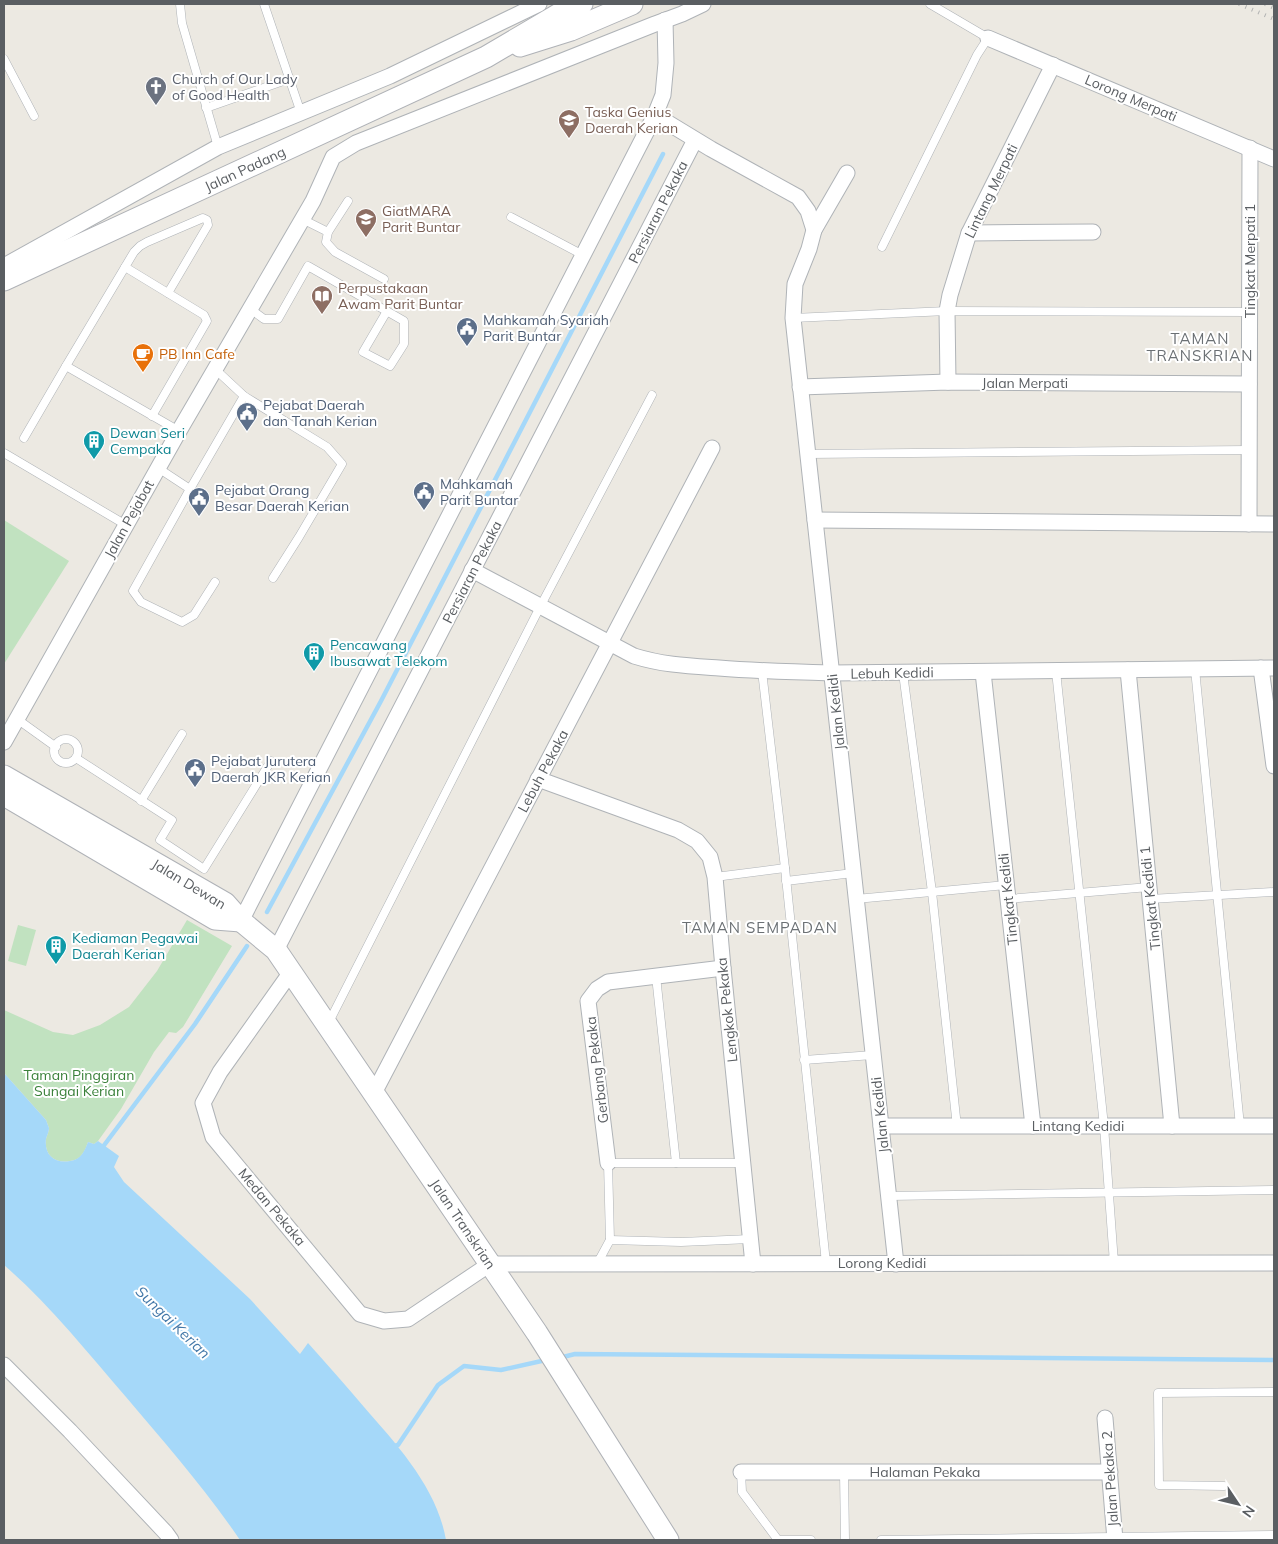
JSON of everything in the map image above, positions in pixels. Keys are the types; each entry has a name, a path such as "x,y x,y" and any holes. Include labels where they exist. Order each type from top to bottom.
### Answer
{"main road":[{"name":"Jalan Padang","path":"4,280 486,58 559,14 582,4"},
{"name":"Jalan Padang","path":"486,58 571,30 632,4"},
{"name":"Jalan Dewan","path":"4,776 225,904 241,920"},
{"name":"Jalan Dewan","path":"4,795 216,920 241,920"},
{"name":"Jalan Transkrian","path":"241,920 276,950 537,1333 668,1540"}],"street":[{"path":"4,266 218,147 390,76 539,4"},
{"path":"241,920 655,115 663,95 666,63 665,20 703,4"},
{"name":"Jalan Pejabat","path":"4,742 249,308 312,201 333,157 356,143 665,20"},
{"name":"Lorong Merpati","path":"988,38 1274,158"},
{"name":"Lintang Merpati","path":"948,382 948,310 950,295 969,233 1052,65"},
{"path":"655,115 695,140 798,197 808,211 814,230"},
{"name":"Persiaran Pekaka","path":"276,950 695,140"},
{"name":"Tingkat Merpati 1","path":"1249,524 1250,148"},
{"name":"Jalan Kedidi","path":"847,172 814,230 809,249 795,284 793,318 896,1264"},
{"path":"969,233 1093,232"},
{"name":"Jalan Merpati","path":"800,387 948,382 1250,384"},
{"name":"Lebuh Pekaka","path":"374,1093 712,448"},
{"path":"815,520 1274,524"},
{"name":"Lebuh Kedidi","path":"472,570 634,656 657,663 832,674 1267,668"},
{"path":"1267,668 1274,764"},
{"name":"Tingkat Kedidi 1","path":"1128,670 1172,1126"},
{"name":"Tingkat Kedidi","path":"983,672 1033,1126"},
{"name":"Lengkok Pekaka","path":"538,779 678,830 697,841 710,857 715,877 753,1264"},
{"name":"Gerbang Pekaka","path":"608,1163 588,1001 597,989 608,982 723,968"},
{"name":"Medan Pekaka","path":"291,972 220,1072 203,1103 213,1137 360,1314 384,1320 408,1319 490,1264"},
{"name":"Lintang Kedidi","path":"881,1126 1274,1126"},
{"name":"Lorong Kedidi","path":"490,1264 1274,1263"},
{"path":"4,1365 95,1456 171,1540"},
{"name":"Jalan Pekaka 2","path":"1106,1418 1114,1539"},
{"name":"Halaman Pekaka","path":"741,1472 1110,1472"}],"lane":[{"path":"180,4 182,23 218,147"},
{"path":"264,4 301,113"},
{"path":"882,247 976,55 988,38 930,4"},
{"path":"4,59 34,116"},
{"path":"206,108 289,79"},
{"path":"348,201 328,232 326,242 336,252 384,279"},
{"path":"511,217 583,255"},
{"path":"24,438 134,252 140,246 203,218 207,220 208,226 168,293"},
{"path":"302,218 328,232"},
{"path":"249,308 264,319 278,318 308,266 387,311 404,321 404,344 390,366 363,352 387,311"},
{"path":"125,268 204,315 207,322 152,416"},
{"path":"793,318 948,310 1250,312"},
{"path":"66,366 179,431"},
{"path":"215,369 244,396 327,447 342,464 299,538 273,578"},
{"path":"327,1026 540,607 652,395"},
{"path":"215,582 194,614 182,622 141,602 133,591 244,396"},
{"path":"808,454 1249,450"},
{"path":"4,452 126,525"},
{"path":"158,468 190,489"},
{"path":"1195,669 1240,1126"},
{"path":"762,671 785,868 826,1264"},
{"path":"1056,671 1104,1126 1114,1263"},
{"path":"904,673 932,892 956,1127"},
{"path":"17,718 56,746"},
{"path":"141,801 182,734"},
{"path":"62,741 71,741 78,749 76,758 70,762 60,762 56,757 56,746 62,741"},
{"path":"76,758 172,820 160,840 204,869 271,760"},
{"path":"715,877 785,868"},
{"path":"786,881 853,874"},
{"path":"856,899 932,892 1218,895 1274,892"},
{"path":"656,976 676,1163"},
{"path":"804,1060 873,1054"},
{"path":"597,1264 610,1240 608,1163 743,1163"},
{"path":"889,1196 1274,1190"},
{"path":"610,1240 681,1242 750,1239"},
{"path":"1224,1486 1159,1485 1158,1393 1274,1392"},
{"path":"741,1472 742,1492 778,1540 811,1540"},
{"path":"844,1472 845,1540"},
{"path":"881,1540 1114,1539 1274,1535"}],"green space":[{"path":"4,520 69,561 4,664"},
{"name":"Taman Pinggiran Sungai Kerian","path":"187,920 232,946 183,1027 176,1033 169,1032 154,1052 121,1109 98,1141 94,1144 88,1142 84,1152 77,1159 65,1162 55,1160 47,1150 46,1139 49,1128 46,1120 4,1073 4,1010 53,1032 73,1035 100,1025 129,1007 157,971"},
{"path":"18,925 36,930 26,966 8,961"}],"water":[{"name":"Sungai Kerian","path":"4,1073 46,1120 49,1128 46,1139 47,1150 55,1160 65,1162 77,1159 88,1142 94,1144 98,1141 119,1156 114,1167 124,1182 250,1299 300,1354 308,1343 403,1453 425,1485 434,1503 446,1540 240,1540 185,1467 82,1346 37,1296 4,1265"}],"waterway":[{"path":"267,912 381,701 663,154"},
{"path":"102,1148 195,1024 247,946"},
{"path":"559,1358 575,1354 1274,1360"},
{"path":"394,1446 398,1445 438,1385 464,1366 501,1370 546,1360"}],"railway":[{"path":"1239,4 1274,19"},
{"path":"1265,4 1274,8"}],"place":[{"name":"Church of Our Lady of Good Health","path":"156,106"},
{"name":"Taska Genius Daerah Kerian","path":"569,139"},
{"name":"GiatMARA Parit Buntar","path":"366,238"},
{"name":"Perpustakaan Awam Parit Buntar","path":"322,315"},
{"name":"Mahkamah Syariah Parit Buntar","path":"467,347"},
{"name":"PB Inn Cafe","path":"143,373"},
{"name":"Pejabat Daerah dan Tanah Kerian","path":"247,432"},
{"name":"Dewan Seri Cempaka","path":"94,460"},
{"name":"Mahkamah Parit Buntar","path":"424,511"},
{"name":"Pejabat Orang Besar Daerah Kerian","path":"199,517"},
{"name":"Pencawang Ibusawat Telekom","path":"314,672"},
{"name":"Pejabat Jurutera Daerah JKR Kerian","path":"195,788"},
{"name":"Kediaman Pegawai Daerah Kerian","path":"56,965"}],"district":[{"name":"TAMAN TRANSKRIAN","path":"1200,346"},
{"name":"TAMAN SEMPADAN","path":"760,927"}]}
